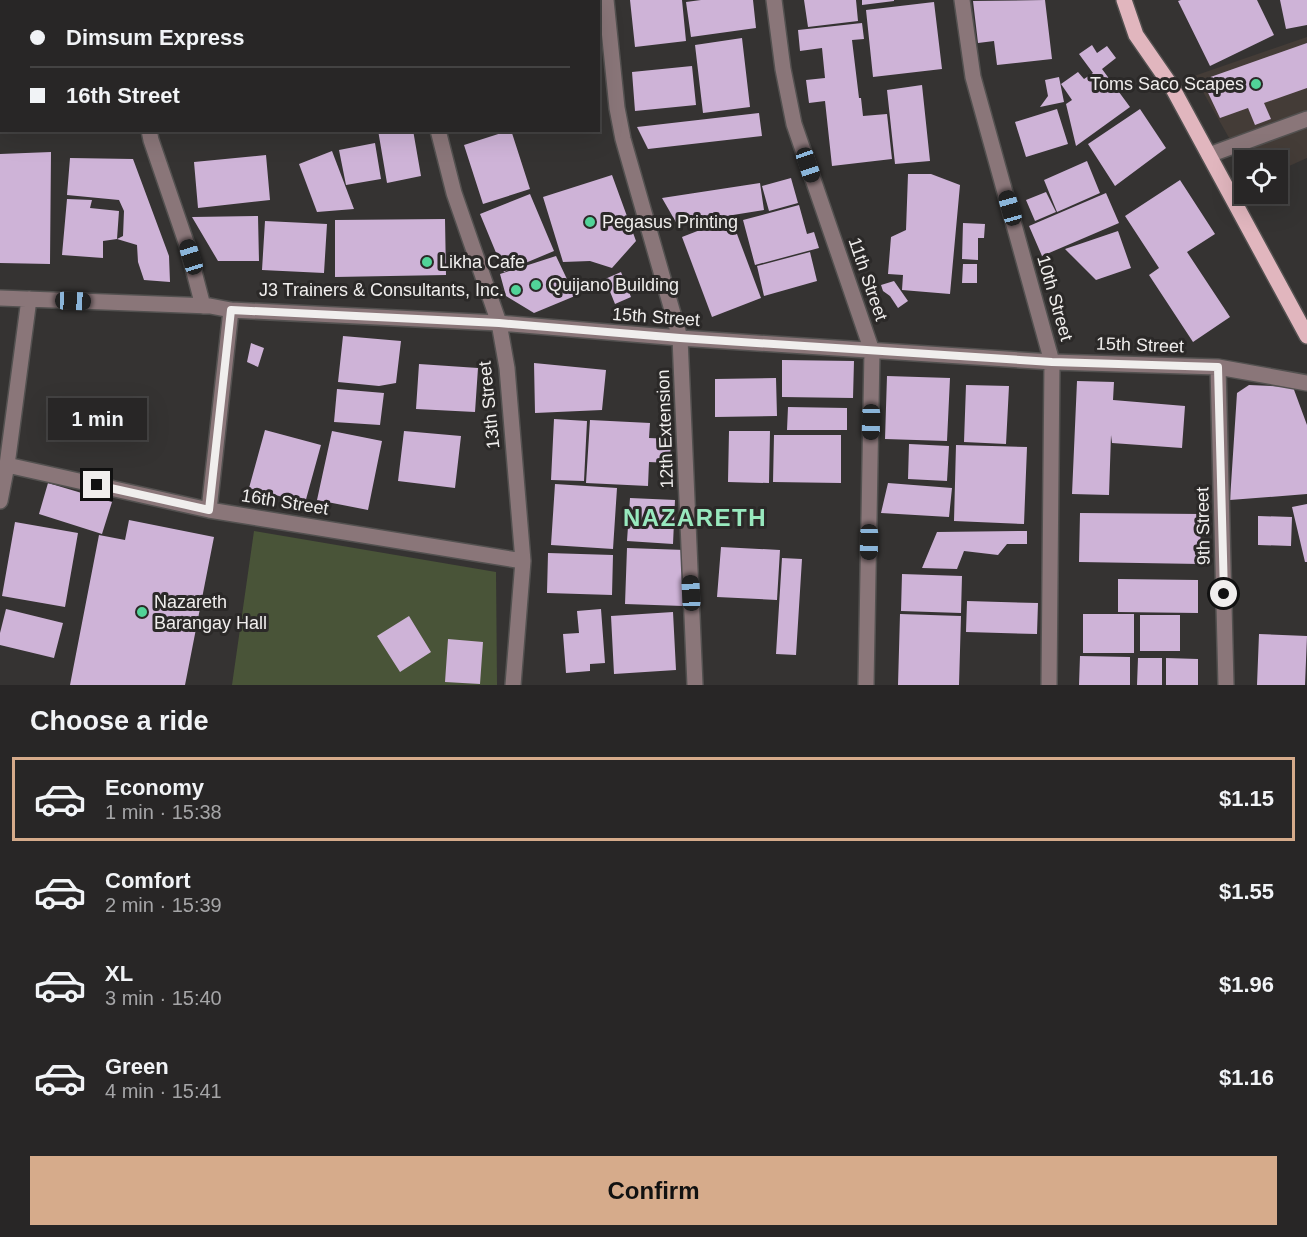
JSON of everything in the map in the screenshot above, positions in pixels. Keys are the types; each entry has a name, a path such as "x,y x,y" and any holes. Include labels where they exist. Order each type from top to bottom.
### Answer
{"main road":[{"path":"1124,0 1136,35 1172,87 1307,336"}],"street":[{"name":"12th Extension","path":"606,0 619,118 680,338 695,685"},
{"name":"11th Street","path":"774,0 783,69 794,124 872,351 866,685"},
{"name":"10th Street","path":"962,0 973,77 1052,362 1049,685"},
{"path":"1209,155 1307,119"},
{"path":"150,132 187,245 203,306"},
{"name":"13th Street","path":"439,132 454,193 499,323 507,368 523,561 513,685"},
{"name":"15th Street","path":"0,298 203,306 231,310 499,323 680,338 1052,362 1218,367 1307,383"},
{"path":"0,501 7,465 29,299"},
{"path":"209,510 231,310"},
{"name":"9th Street","path":"1218,367 1226,685"},
{"name":"16th Street","path":"7,465 209,510 523,561"}],"shaded area":[{"path":"1307,37 1307,158 1288,167 1288,150 1236,150 1194,76"}],"green space":[{"path":"254,531 496,572 497,685 232,685"}],"building":[{"path":"630,0 682,0 686,41 635,47"},
{"path":"753,0 756,28 691,37 686,2"},
{"path":"804,0 856,0 858,21 808,27"},
{"path":"862,0 894,0 894,1 862,5"},
{"path":"1045,0 1052,59 997,65 994,41 978,43 973,1"},
{"path":"1257,0 1274,35 1210,66 1178,1"},
{"path":"1280,0 1307,0 1307,25 1286,29"},
{"path":"934,2 942,69 873,77 866,10"},
{"path":"862,23 864,39 852,40 859,98 861,98 863,116 887,114 892,159 832,166 825,101 809,103 806,80 825,78 822,48 800,51 798,30"},
{"path":"742,38 750,107 703,113 695,45"},
{"name":"Toms Saco Scapes","path":"1307,43 1307,88 1264,103 1271,119 1255,125 1248,108 1220,118 1202,80"},
{"path":"1092,45 1097,53 1107,46 1116,58 1102,69 1130,107 1076,146 1066,104 1072,100 1061,84 1078,72 1084,79 1093,73 1079,54"},
{"path":"692,66 696,105 635,111 632,72"},
{"path":"1059,77 1064,102 1040,107 1048,96 1045,80"},
{"path":"922,85 930,161 895,164 887,90"},
{"path":"1057,109 1068,144 1026,157 1015,122"},
{"path":"1140,109 1166,148 1115,186 1088,144"},
{"path":"759,113 762,136 648,149 637,127"},
{"path":"378,132 413,132 421,176 387,183"},
{"path":"505,132 512,132 530,189 483,204 464,145"},
{"path":"375,143 381,179 346,185 339,150"},
{"path":"332,151 354,209 317,212 299,164"},
{"path":"51,152 50,264 0,263 0,154"},
{"path":"266,155 270,200 198,208 194,162"},
{"path":"70,158 133,159 169,256 170,282 144,280 138,262 137,245 117,239 123,236 124,211 119,200 67,195"},
{"path":"1087,161 1100,193 1057,212 1044,180"},
{"path":"908,174 931,174 960,185 950,294 902,290 903,275 888,274 891,237 906,230"},
{"name":"Pegasus Printing","path":"612,175 636,241 612,268 590,261 563,262 543,197"},
{"path":"791,178 798,203 769,211 762,186"},
{"path":"1180,180 1215,234 1187,252 1230,317 1193,342 1149,275 1159,268 1125,216"},
{"path":"760,183 764,210 677,224 662,198"},
{"path":"1046,192 1056,212 1035,221 1026,200"},
{"path":"1106,193 1119,223 1042,256 1029,226"},
{"path":"530,194 554,251 504,272 480,214"},
{"path":"67,199 92,200 90,208 119,211 117,239 103,241 103,258 62,255"},
{"path":"799,205 807,234 814,232 819,248 755,265 743,220"},
{"path":"258,216 259,261 218,261 192,217"},
{"path":"731,218 761,298 712,317 682,237"},
{"path":"445,219 446,275 335,277 335,220"},
{"path":"265,221 327,224 324,273 262,270"},
{"path":"963,223 985,224 984,238 978,238 978,260 962,259"},
{"path":"1118,231 1131,268 1096,280 1065,249"},
{"path":"810,252 817,281 764,296 757,266"},
{"name":"Quijano Building","path":"556,256 575,296 534,313 506,296 500,274"},
{"path":"963,264 977,264 977,283 962,283"},
{"path":"621,272 631,297 615,304 605,279"},
{"path":"894,281 908,301 898,308 890,296 883,291 881,285"},
{"path":"343,336 401,341 396,383 379,386 338,382"},
{"path":"251,343 264,348 258,367 247,362"},
{"path":"782,360 854,361 853,398 782,397"},
{"path":"534,363 606,370 602,410 535,413"},
{"path":"419,364 478,368 475,412 416,409"},
{"path":"887,376 950,378 947,441 885,439"},
{"path":"776,378 777,416 715,417 715,379"},
{"path":"1077,381 1114,382 1113,400 1185,406 1182,448 1112,443 1111,435 1109,495 1072,494"},
{"path":"966,385 1009,386 1006,444 964,442"},
{"path":"1249,385 1293,387 1307,425 1307,494 1230,500 1237,393"},
{"path":"337,389 384,393 380,425 334,422"},
{"path":"788,407 847,408 847,430 787,430"},
{"path":"554,419 587,421 584,481 551,480"},
{"path":"590,420 650,423 649,438 671,439 670,463 649,462 648,486 586,483"},
{"path":"265,430 321,445 305,503 249,488"},
{"path":"332,431 382,441 368,510 317,500"},
{"path":"404,431 461,436 455,488 398,481"},
{"path":"729,431 770,431 769,483 728,482"},
{"path":"774,435 841,435 841,483 773,482"},
{"path":"909,444 949,446 947,481 908,479"},
{"path":"956,445 1027,447 1024,524 954,521"},
{"path":"48,483 112,502 102,534 39,514"},
{"path":"888,483 952,488 949,517 881,513"},
{"path":"555,484 617,488 613,549 551,545"},
{"path":"630,498 675,500 673,544 627,541"},
{"path":"1307,504 1307,562 1305,562 1292,507"},
{"path":"1080,513 1201,514 1200,564 1079,562"},
{"path":"1258,516 1292,517 1291,546 1258,545"},
{"name":"Nazareth Barangay Hall","path":"129,520 214,537 185,685 70,685 99,535 125,540"},
{"path":"15,522 78,533 65,607 2,596"},
{"path":"1027,531 1027,544 1007,544 998,555 964,551 957,569 922,568 937,532"},
{"path":"721,547 780,550 777,600 717,597"},
{"path":"627,548 685,550 683,606 625,604"},
{"path":"548,553 613,555 612,595 547,593"},
{"path":"782,558 802,559 796,655 776,654"},
{"path":"902,574 962,576 961,613 901,611"},
{"path":"1118,579 1198,580 1198,613 1118,612"},
{"path":"967,601 1038,603 1037,634 966,632"},
{"path":"6,609 63,623 54,658 0,645 0,633"},
{"path":"601,609 605,663 590,664 590,671 566,673 563,634 579,633 577,611"},
{"path":"673,612 676,670 614,674 611,616"},
{"path":"900,614 961,616 959,685 898,685"},
{"path":"1083,614 1134,614 1134,653 1083,653"},
{"path":"1140,615 1180,615 1180,651 1140,651"},
{"path":"409,616 431,652 400,672 377,636"},
{"path":"1259,634 1307,636 1305,685 1257,685"},
{"path":"448,639 483,642 480,684 445,682"},
{"path":"1080,656 1130,657 1130,685 1079,685"},
{"path":"1138,658 1162,658 1162,685 1137,685"},
{"path":"1166,658 1198,659 1198,685 1166,685"}],"place":[{"name":"Toms Saco Scapes","path":"1256,84"},
{"name":"Pegasus Printing","path":"590,222"},
{"name":"Likha Cafe","path":"427,262"},
{"name":"Quijano Building","path":"536,285"},
{"name":"J3 Trainers & Consultants, Inc.","path":"516,290"},
{"name":"Nazareth Barangay Hall","path":"142,612"}],"district":[{"name":"NAZARETH","path":"695,517"}],"route":[{"path":"97,485 209,510 231,310 499,323 680,338 1052,362 1218,367 1224,594"}]}
